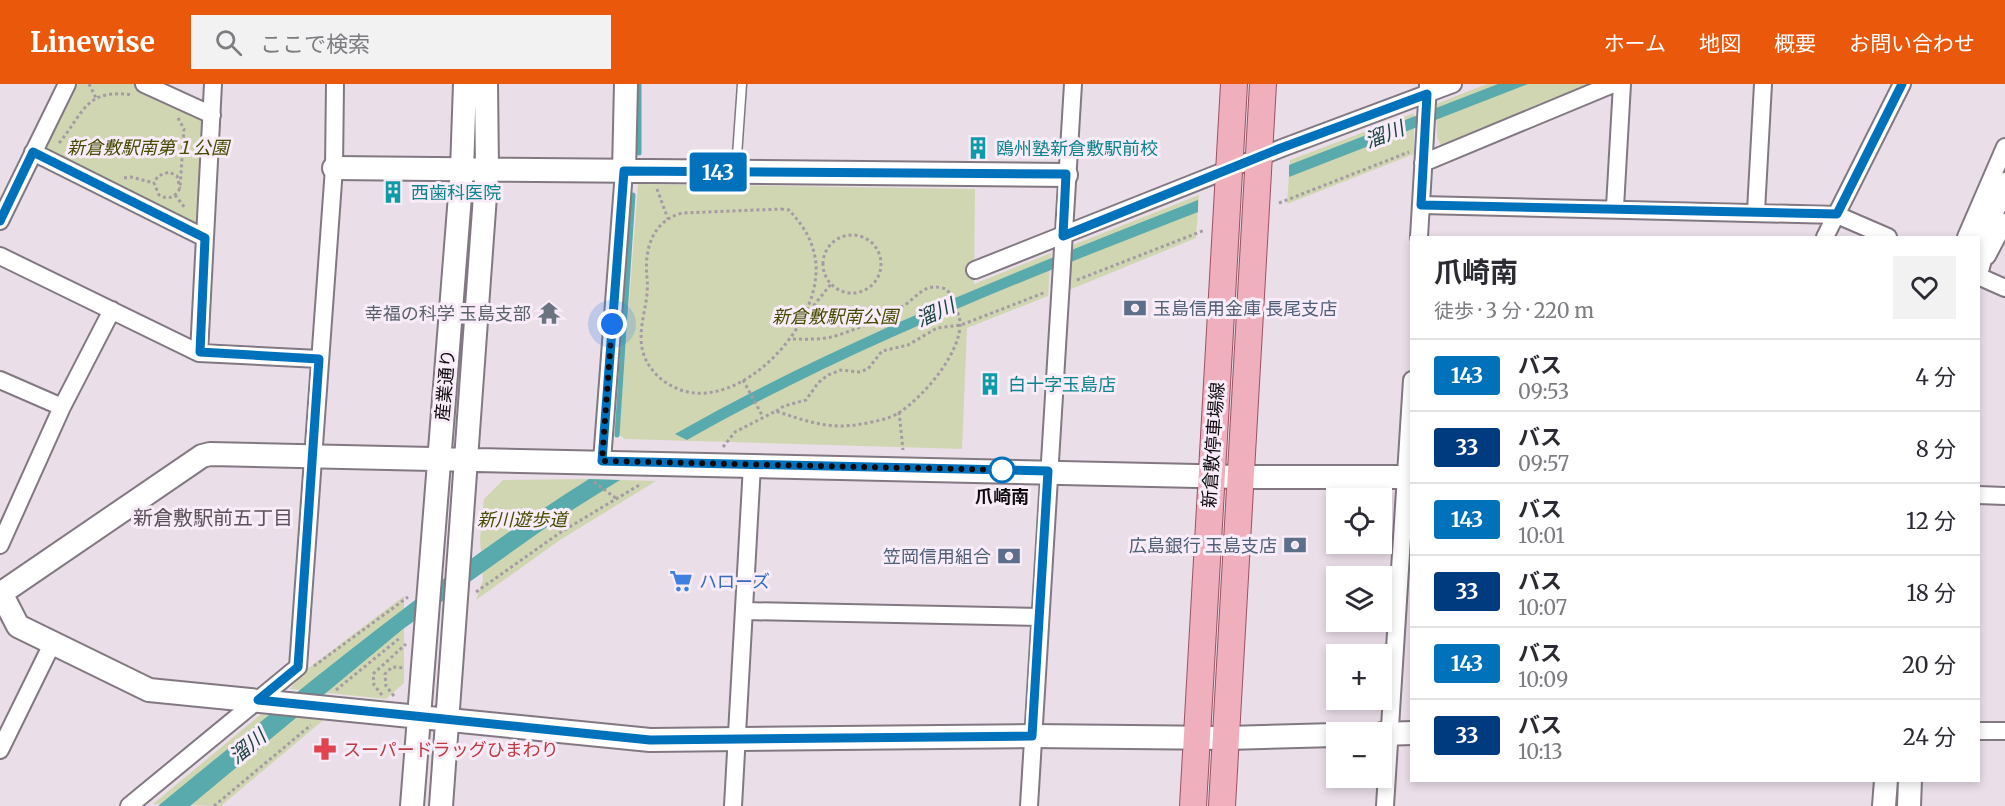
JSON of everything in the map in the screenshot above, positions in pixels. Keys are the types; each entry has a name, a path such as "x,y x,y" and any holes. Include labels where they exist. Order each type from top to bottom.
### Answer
{"main road":[{"name":"新倉敷停車場線","path":"1193,806 1195,738 1234,84"},
{"name":"新倉敷停車場線","path":"1222,806 1263,84"}],"street":[{"path":"0,221 67,84"},
{"path":"200,352 213,84"},
{"path":"129,806 267,701 298,667 334,168 335,84"},
{"name":"産業通り","path":"420,716 428,623 422,586 439,458 462,170 465,84"},
{"name":"産業通り","path":"464,599 459,565 487,168 486,84"},
{"path":"602,461 624,171 626,84"},
{"path":"1029,806 1073,84"},
{"path":"975,270 1063,243 1229,169 1427,96 1453,84"},
{"path":"1424,150 1614,84"},
{"path":"1615,207 1622,84"},
{"path":"1756,211 1762,84"},
{"path":"1826,236 1902,84"},
{"path":"140,90 212,116"},
{"path":"1419,236 1427,96"},
{"path":"36,147 205,238"},
{"path":"1966,236 2005,147"},
{"path":"334,168 1066,174"},
{"path":"1980,267 1999,216 2005,184"},
{"path":"1421,205 1615,207 1837,214 1886,236"},
{"path":"1976,236 1999,216"},
{"path":"0,255 200,352 319,359"},
{"path":"1980,273 2005,288"},
{"path":"0,544 62,407 112,310"},
{"path":"0,380 62,407"},
{"path":"1385,806 1404,614 1410,445"},
{"path":"1326,735 1227,738 1032,736 650,740 448,720 327,701 267,701 149,690 18,626 0,593 202,456 210,454 1242,477 1409,477"},
{"path":"733,806 752,465"},
{"path":"1980,495 2005,496"},
{"path":"441,806 448,720 464,599"},
{"path":"745,611 1040,617"},
{"path":"0,750 53,642"},
{"path":"412,806 420,716"},
{"path":"1980,731 2005,731"},
{"path":"1884,806 1886,782"},
{"path":"1910,782 1910,806"}],"lane":[{"path":"736,173 742,84"}],"path":[{"path":"89,84 96,98"},
{"path":"36,147 59,143 81,110 96,98 140,90"},
{"path":"154,183 159,195 167,198 175,195 180,188 184,129 182,122 171,114"},
{"path":"59,143 64,147"},
{"path":"1279,203 1424,150"},
{"path":"154,183 158,176 169,172 177,176 180,188"},
{"path":"114,173 124,178 131,177 154,183"},
{"path":"656,184 668,219"},
{"path":"789,210 814,249 816,269 813,296 790,339 769,361 743,380 705,394 677,391 654,372 646,360 640,336 648,293 647,249 651,237 668,219 689,211 789,210"},
{"path":"726,442 735,432 763,417 784,406 806,400 818,383 828,375 841,370 864,371 872,366 882,351 908,345 942,326 961,326 1061,283 1206,230"},
{"path":"845,236 863,238 871,243 880,260 880,269 871,286 853,293 843,292 831,284 824,272 823,263 830,246 845,236"},
{"path":"803,317 831,284"},
{"path":"776,411 811,423 839,426 861,424 899,412 935,378 950,354 961,326 960,318 948,291 950,285"},
{"path":"790,339 832,337 903,306 923,289 948,291"},
{"path":"743,380 763,417"},
{"path":"899,412 903,452"},
{"path":"587,478 617,499"},
{"path":"464,599 561,532 644,482"},
{"path":"306,673 422,586"},
{"path":"214,806 368,664 402,637"},
{"path":"383,696 373,681 375,672 411,640"},
{"path":"368,664 375,672"},
{"path":"398,699 386,686 384,674 392,668 408,668"}],"green space":[{"name":"新倉敷駅南第１公園","path":"70,84 134,84 205,118 200,230 38,149"},
{"path":"1487,84 1598,84 1441,146 1437,137 1436,104"},
{"path":"1414,113 1414,154 1287,204 1290,160"},
{"name":"新倉敷駅南公園","path":"638,184 975,189 974,284 1051,253 1048,296 967,328 962,449 625,439 619,435"},
{"path":"1199,195 1196,238 1069,290 1073,245"},
{"name":"新川遊歩道","path":"503,480 656,481 560,540 476,600 483,580 480,539 484,499"},
{"path":"404,596 404,683 386,699 290,689 306,670"},
{"path":"266,710 327,717 221,806 153,804"}],"water":[{"name":"溜川","path":"1498,84 1528,84 1289,177 1289,165"},
{"name":"溜川","path":"1198,200 1198,212 1067,263 874,345 687,440 675,434 802,367 867,337 998,280"},
{"name":"溜川","path":"589,479 620,480 561,517 403,629 190,806 158,806 315,678 422,595"}],"waterway":[{"path":"639,84 639,153"},
{"path":"617,435 633,195"}],"bus line":[{"name":"143","path":"0,221 33,152 205,238 200,352 319,359 298,667 258,700 650,740 1032,736 1048,471 602,461 624,171 1066,174 1063,236 1281,148 1427,94 1421,205 1837,214 1902,84"}],"place":[{"name":"鴎州塾新倉敷駅前校","path":"978,148"},
{"name":"西歯科医院","path":"393,192"},
{"name":"玉島信用金庫 長尾支店","path":"1135,308"},
{"name":"幸福の科学 玉島支部","path":"549,313"},
{"name":"白十字玉島店","path":"990,384"},
{"name":"爪崎南","path":"1002,470"},
{"name":"広島銀行 玉島支店","path":"1295,545"},
{"name":"笠岡信用組合","path":"1009,556"},
{"name":"ハローズ","path":"681,581"},
{"name":"スーパードラッグひまわり","path":"325,749"}],"district":[{"name":"新倉敷駅前五丁目","path":"213,517"}],"route":[{"path":"612,324 602,461 1002,470"}]}
